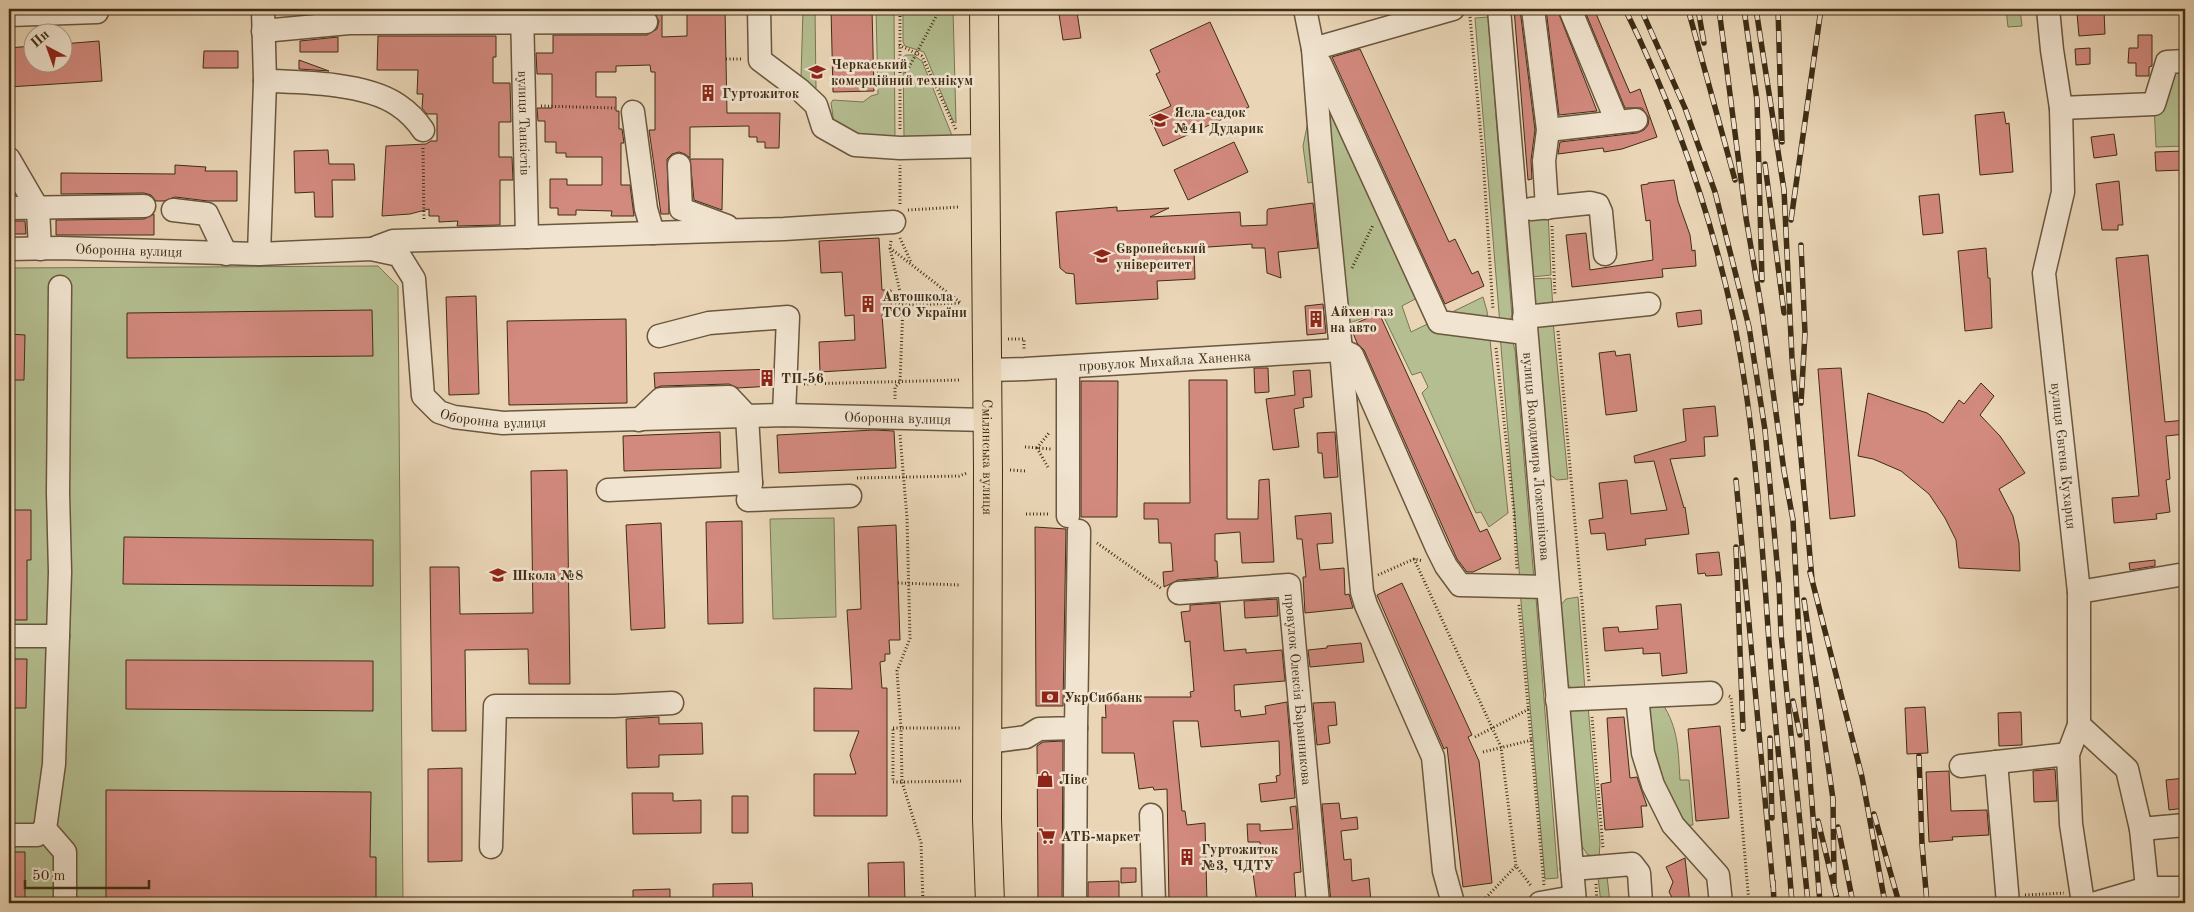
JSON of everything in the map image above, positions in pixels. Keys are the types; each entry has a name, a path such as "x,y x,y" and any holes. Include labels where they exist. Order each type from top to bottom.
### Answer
{"main road":[{"name":"Смілянська вулиця","path":"986,9 987,742 990,903"}],"street":[{"path":"259,254 265,81 263,9"},
{"path":"759,9 760,60 800,90 816,106 823,127 855,145 900,148 986,146"},
{"path":"1305,9 1313,48 1360,578 1366,605 1433,757 1444,871 1453,903"},
{"path":"1313,48 1453,9"},
{"name":"вулиця Володимира Ложешнікова","path":"1498,9 1574,900"},
{"path":"1533,9 1548,130 1544,161 1549,207"},
{"path":"1548,130 1626,121 1570,9"},
{"name":"вулиця Євгена Кухарця","path":"2048,9 2061,108 2063,192 2044,273 2079,592 2079,725 2068,754 2071,824 2078,898"},
{"path":"9,15 97,12"},
{"path":"263,31 349,23 522,16 646,22"},
{"name":"вулиця Танкістів","path":"522,16 527,238"},
{"path":"1313,48 1439,322 1494,329 1525,325 1556,314 1649,304"},
{"path":"2061,108 2154,104 2167,62 2185,61"},
{"path":"265,81 306,83 358,89 398,104 423,130"},
{"path":"633,112 646,209 653,233"},
{"path":"9,159 38,209 40,249"},
{"path":"679,165 681,209 738,230"},
{"path":"1515,211 1590,203 1598,205 1601,212 1605,254"},
{"path":"9,208 144,206"},
{"path":"173,210 207,214 226,254"},
{"path":"371,249 393,241 784,229 897,216"},
{"name":"Оборонна вулиця","path":"9,249 226,254 371,249 399,255 414,279 423,396 439,412 454,417 503,423 747,416 784,404 987,420"},
{"path":"9,835 37,835 45,829 54,764 58,636 60,288"},
{"path":"659,336 709,323 788,317 784,404"},
{"path":"1341,350 1352,355 1446,566 1460,585 1517,588 1547,587"},
{"name":"провулок Михайла Ханенка","path":"987,370 1068,367 1341,350"},
{"path":"1068,367 1073,523 1076,728 1075,903"},
{"path":"747,416 751,483 748,500 850,496"},
{"path":"608,490 751,483"},
{"path":"2079,592 2185,574"},
{"name":"провулок Олексія Баранникова","path":"1179,593 1289,585 1318,903"},
{"path":"9,636 58,636"},
{"path":"1557,700 1711,693"},
{"path":"1637,697 1643,753 1653,785 1673,825 1718,875 1721,903"},
{"path":"491,847 495,706 614,706 672,703"},
{"path":"2079,725 2126,769 2141,829 2147,888"},
{"path":"987,742 1026,737 1039,729 1076,728"},
{"path":"1962,766 2068,754"},
{"path":"1996,762 2008,899"},
{"path":"1151,815 1154,903"},
{"path":"2141,829 2185,825"},
{"path":"45,829 65,852 65,903"},
{"path":"1572,869 1632,864 1639,873 1641,903"},
{"path":"2096,903 2147,888 2185,888"},
{"path":"1542,903 1574,900"}],"path":[{"path":"899,86 940,9"},
{"path":"1470,9 1483,158 1494,329 1514,512 1517,588 1532,740 1542,903"},
{"path":"899,45 922,56 959,137"},
{"path":"523,105 617,108 633,112"},
{"path":"423,130 424,240"},
{"path":"913,264 903,248 897,216 959,207"},
{"path":"1549,207 1556,314 1603,853"},
{"path":"1349,276 1363,244 1385,208"},
{"path":"890,248 961,303 903,305 892,302"},
{"path":"1002,339 1024,339"},
{"path":"784,404 792,387 809,382 960,380"},
{"path":"1025,448 1037,448"},
{"path":"1004,470 1026,471"},
{"path":"1073,523 1162,590 1179,593"},
{"path":"1360,578 1371,578 1414,559 1446,566"},
{"path":"1414,559 1501,748 1516,866 1542,903"},
{"path":"898,583 961,585"},
{"path":"1711,693 1731,697 1749,903"},
{"path":"1475,737 1529,709"},
{"path":"923,903 921,842 902,782 902,728 893,728 893,782 902,782 963,781"},
{"path":"1483,752 1532,740"},
{"path":"887,755 893,755"},
{"path":"1481,903 1516,866"},
{"path":"1595,878 1598,903"},
{"path":"2008,899 2078,898"}],"green space":[{"path":"803,9 815,9 816,88 810,89 801,77"},
{"path":"876,9 893,9 894,13 895,141 856,139 834,123 831,103 833,100 863,102 871,96 878,94"},
{"path":"903,9 953,9 956,123 953,121 924,52 905,46 903,42"},
{"path":"2006,9 2020,9 2022,26 2008,27"},
{"path":"1488,17 1512,316 1510,320 1500,325 1475,18"},
{"path":"913,55 922,61 953,138 904,137 903,57"},
{"path":"2185,61 2185,146 2156,147 2154,104 2167,62"},
{"path":"1318,73 1419,297 1402,306 1411,332 1483,297 1487,311 1508,513 1489,527 1481,512 1476,513 1422,393 1428,387 1421,372 1412,375 1381,311 1350,323 1341,294 1327,179 1308,183 1303,146"},
{"path":"1548,212 1551,275 1532,277 1528,220"},
{"path":"378,266 398,286 403,903 9,903 9,268"},
{"path":"1551,278 1553,308 1535,305 1532,279"},
{"path":"1553,321 1568,479 1557,480 1549,474 1537,329 1539,326"},
{"path":"1500,334 1513,343 1515,350 1534,580 1520,581"},
{"path":"834,518 836,617 773,619 770,519"},
{"path":"1520,590 1536,598 1558,878 1545,879"},
{"path":"1578,597 1585,691 1573,689 1566,683 1561,605 1566,599"},
{"path":"1662,703 1675,731 1680,780 1689,780 1693,825 1679,826 1668,808 1642,704"},
{"path":"1588,706 1600,843 1599,859 1587,854 1580,843 1569,715 1573,709"},
{"path":"1607,876 1610,903 1601,903 1598,877"}],"building":[{"path":"378,9 496,9 378,10"},
{"path":"646,9 662,9 662,37 687,36 687,9 725,9 727,113 780,113 779,148 765,148 765,142 757,142 757,137 749,137 749,126 690,127 690,158 679,152 672,154 667,159 669,214 661,214 649,130 655,130 655,72 651,72 650,65 616,66 616,72 596,72 596,97 616,97 616,111 619,111 619,129 622,129 624,143 621,143 621,185 630,185 634,216 611,216 612,211 576,210 576,215 558,215 558,208 550,208 550,179 567,179 567,185 602,185 602,157 566,157 566,153 556,153 556,142 545,142 545,121 538,121 537,108 552,108 552,74 537,74 536,53 553,53 553,35 647,35 657,29 659,21 653,11"},
{"path":"831,9 872,9 874,91 833,92"},
{"path":"1514,9 1520,9 1535,130 1531,160 1532,179 1528,180"},
{"path":"1546,9 1557,9 1597,111 1559,115"},
{"path":"1584,9 1594,9 1630,93 1640,89 1657,137 1622,149 1604,152 1603,148 1558,154 1560,142 1637,133 1644,130 1648,125 1649,118 1642,108 1625,108"},
{"path":"2104,11 2105,34 2079,36 2077,13"},
{"path":"1077,12 1081,38 1063,40 1059,14"},
{"path":"1210,22 1249,107 1163,146 1149,116 1171,106 1156,74 1160,72 1150,50"},
{"path":"2138,35 2152,35 2152,66 2149,67 2149,76 2136,76 2136,63 2128,63 2129,48 2138,48"},
{"path":"378,36 496,36 496,57 493,57 493,83 510,83 511,122 499,122 499,157 512,157 513,180 500,180 500,225 457,226 458,221 439,222 439,216 429,216 429,209 410,214 382,216 386,146 426,144 431,141 437,141 437,114 427,114 422,108 423,94 417,94 418,70 377,70"},
{"path":"338,37 338,52 300,52 300,41"},
{"path":"99,41 102,81 9,87 9,48 22,47 22,72 72,72 72,43"},
{"path":"2090,48 2090,64 2076,65 2075,49"},
{"path":"1360,49 1449,242 1455,239 1472,274 1478,271 1484,286 1445,304 1332,57"},
{"path":"204,51 238,51 238,68 203,68"},
{"path":"299,60 329,71 299,69"},
{"path":"2004,112 2006,124 2009,123 2013,172 1980,175 1975,115"},
{"path":"2114,134 2117,155 2094,158 2091,137"},
{"path":"1234,142 1248,172 1188,200 1174,170"},
{"path":"328,150 329,164 354,164 355,180 332,180 333,217 315,217 314,192 295,193 294,151"},
{"path":"2183,151 2183,170 2156,171 2155,152"},
{"path":"690,159 723,159 722,210 694,200"},
{"path":"175,165 206,167 205,171 237,171 237,201 208,201 175,197 164,201 156,201 151,195 144,193 61,194 61,173 175,174"},
{"path":"1674,180 1678,201 1690,235 1692,251 1695,250 1696,266 1662,269 1663,277 1572,287 1566,235 1586,233 1590,270 1653,260 1650,220 1646,221 1641,185"},
{"path":"2119,181 2123,225 2118,225 2118,230 2102,230 2096,184"},
{"path":"1939,194 1943,233 1923,235 1919,196"},
{"path":"1313,203 1318,248 1278,252 1281,278 1267,273 1265,248 1252,248 1252,244 1194,248 1195,279 1157,281 1158,299 1076,304 1074,274 1066,273 1060,268 1056,212 1117,207 1117,211 1169,208 1150,217 1240,212 1241,226 1267,225 1268,209"},
{"path":"154,214 154,235 56,235 56,220 144,219"},
{"path":"9,221 25,221 26,234 9,234"},
{"name":"Автошкола ТСО України","path":"879,238 882,290 891,290 892,315 882,315 886,368 820,372 819,342 855,340 854,315 845,316 842,272 821,273 819,241"},
{"path":"1986,248 1988,278 1990,278 1992,328 1965,331 1958,251"},
{"path":"2148,255 2165,422 2185,420 2185,434 2166,436 2170,479 2166,480 2170,512 2156,514 2157,519 2114,523 2112,498 2139,496 2116,258"},
{"path":"476,296 479,394 449,395 446,297"},
{"name":"Айхен газ на авто","path":"1323,304 1326,333 1307,335 1305,306"},
{"path":"372,310 373,356 127,358 127,313"},
{"path":"1701,310 1702,324 1678,327 1676,313"},
{"path":"1379,313 1480,532 1487,529 1501,559 1473,572 1467,572 1457,559 1364,350 1357,343 1353,333 1352,325"},
{"path":"626,319 627,403 509,405 507,321"},
{"path":"9,334 25,335 24,380 9,380"},
{"path":"1615,351 1616,356 1630,354 1637,411 1606,415 1599,353"},
{"path":"1254,368 1268,368 1269,392 1255,393"},
{"path":"1841,368 1855,516 1830,519 1818,369"},
{"path":"773,369 772,386 738,388 729,384 661,386 655,388 654,373"},
{"path":"1310,370 1312,397 1303,398 1304,407 1294,409 1299,447 1273,450 1266,399 1295,395 1293,371"},
{"path":"1189,380 1227,380 1227,519 1258,519 1259,480 1269,479 1274,562 1242,563 1240,532 1215,534 1215,561 1217,561 1218,577 1178,580 1164,587 1163,572 1173,571 1171,543 1159,543 1158,519 1144,519 1144,503 1190,503"},
{"path":"1081,381 1118,381 1117,517 1081,517"},
{"path":"1981,383 1994,396 1980,415 2000,436 2025,473 1999,489 2013,516 2019,543 2020,571 1959,568 1956,540 1945,518 1929,494 1901,471 1873,459 1858,456 1868,393 1927,413 1943,423 1959,400 1964,404"},
{"path":"1715,406 1718,436 1704,437 1705,456 1670,459 1685,507 1689,534 1645,539 1646,545 1607,550 1605,533 1591,534 1589,520 1603,518 1599,483 1627,480 1631,514 1667,510 1654,461 1635,463 1634,456 1686,441 1683,409"},
{"path":"874,430 894,431 896,468 779,473 777,435"},
{"path":"720,432 721,468 624,471 623,436"},
{"path":"1335,432 1338,477 1324,478 1322,453 1318,453 1317,433"},
{"path":"567,470 570,684 529,684 528,649 465,650 466,731 432,731 430,567 459,567 460,614 533,613 531,471"},
{"path":"9,510 31,510 31,560 27,560 27,620 9,620"},
{"path":"1331,513 1333,543 1317,544 1320,570 1344,568 1345,595 1349,594 1353,608 1305,613 1303,577 1306,577 1302,539 1297,539 1295,516"},
{"path":"742,521 743,623 708,624 706,522"},
{"path":"661,523 665,628 631,630 626,525"},
{"path":"896,525 900,640 889,640 890,654 885,654 885,661 880,662 882,688 887,688 887,816 814,816 814,774 856,774 850,755 859,731 814,731 814,688 852,689 847,610 861,609 858,527"},
{"path":"1035,527 1066,529 1063,706 1036,706"},
{"path":"124,537 373,540 373,586 123,584"},
{"path":"1719,552 1722,575 1706,576 1705,573 1698,574 1696,554"},
{"path":"2155,560 2155,566 2130,570 2129,563"},
{"path":"1402,583 1472,735 1468,737 1479,761 1492,883 1463,887 1447,747 1444,749 1377,595"},
{"path":"1277,599 1278,616 1245,618 1244,601"},
{"path":"1220,603 1224,651 1246,649 1246,653 1282,650 1285,681 1234,685 1235,711 1240,710 1241,717 1266,714 1265,706 1287,702 1295,798 1261,802 1259,784 1277,782 1276,776 1280,775 1279,741 1201,747 1198,721 1173,721 1182,811 1185,811 1187,825 1205,823 1207,903 1169,903 1167,789 1154,790 1153,787 1139,789 1134,753 1102,753 1102,717 1106,718 1105,697 1191,697 1190,692 1194,691 1190,641 1185,642 1181,612 1190,611 1190,605"},
{"path":"1681,604 1687,673 1662,676 1660,653 1643,654 1643,648 1605,651 1603,628 1618,627 1619,632 1658,629 1656,606"},
{"path":"1361,643 1364,662 1310,667 1308,650"},
{"path":"9,659 27,659 26,708 9,708"},
{"path":"126,660 373,661 373,711 126,709"},
{"path":"1335,702 1337,725 1328,726 1330,743 1317,745 1313,703"},
{"path":"1925,707 1928,753 1907,754 1905,708"},
{"path":"2021,712 2022,745 1999,746 1998,713"},
{"path":"659,717 659,724 702,723 703,754 659,755 659,767 627,768 626,719"},
{"path":"1624,717 1630,778 1637,777 1647,806 1641,806 1643,827 1605,830 1601,784 1611,782 1607,718"},
{"path":"1720,726 1729,818 1696,821 1688,729"},
{"path":"1063,741 1062,903 1038,903 1037,746 1043,742"},
{"path":"462,768 462,861 428,862 428,769"},
{"path":"2055,769 2057,801 2034,802 2033,771"},
{"path":"1949,771 1951,811 1987,810 1989,835 1952,837 1953,840 1929,842 1926,772"},
{"path":"2185,778 2185,808 2169,810 2166,780"},
{"path":"106,790 371,792 370,857 376,857 376,901 106,902"},
{"path":"632,793 673,793 673,801 701,800 701,833 633,834"},
{"path":"732,796 748,796 748,833 732,833"},
{"path":"1339,803 1341,819 1357,817 1358,829 1341,831 1344,860 1351,859 1352,881 1369,878 1371,903 1331,903 1322,804"},
{"path":"1296,806 1301,872 1294,873 1296,903 1257,903 1253,873 1262,872 1260,842 1248,842 1247,824 1260,824 1260,831 1293,829 1290,807"},
{"path":"9,852 25,852 25,901 9,901"},
{"path":"1685,858 1690,903 1675,903 1669,892 1673,882 1666,867"},
{"path":"904,862 905,903 869,903 868,863"},
{"path":"1121,868 1136,868 1136,882 1121,883"},
{"path":"1119,881 1119,903 1088,903 1088,882"},
{"path":"752,883 753,903 713,903 713,884"},
{"path":"670,889 670,903 633,903 633,890"}],"railway":[{"path":"1625,9 1659,83 1688,159 1713,237 1733,317 1748,404 1758,492 1773,698 1792,903"},
{"path":"1641,9 1685,108 1715,192 1749,327 1765,430 1779,585 1781,634 1808,903"},
{"path":"1688,9 1735,180"},
{"path":"1698,9 1704,43"},
{"path":"1719,9 1746,218 1793,520 1800,655 1820,903"},
{"path":"1744,9 1757,100 1762,280"},
{"path":"1756,9 1784,190 1792,358 1812,579"},
{"path":"1778,9 1782,142"},
{"path":"1791,220 1821,9"},
{"path":"1765,164 1784,313"},
{"path":"1801,245 1805,333 1801,403"},
{"path":"1736,480 1773,887"},
{"path":"1736,547 1743,729"},
{"path":"1810,572 1862,777 1885,903"},
{"path":"1804,600 1833,799 1834,885"},
{"path":"1793,701 1800,735"},
{"path":"1770,738 1772,818"},
{"path":"1919,756 1922,844 1927,903"},
{"path":"1874,814 1899,903"},
{"path":"1818,821 1838,903"},
{"path":"1838,827 1853,903"},
{"path":"1773,881 1774,903"}],"place":[{"name":"Черкаський комерційний технікум","path":"817,72"},
{"name":"Гуртожиток","path":"708,93"},
{"name":"Ясла-садок №41 Дударик","path":"1160,120"},
{"name":"Європейський університет","path":"1102,256"},
{"name":"Автошкола ТСО України","path":"868,304"},
{"name":"Айхен газ на авто","path":"1316,319"},
{"name":"ТП-56","path":"767,378"},
{"name":"Школа №8","path":"498,575"},
{"name":"УкрСиббанк","path":"1050,697"},
{"name":"Лівс","path":"1045,779"},
{"name":"АТБ-маркет","path":"1047,836"},
{"name":"Гуртожиток №3, ЧДТУ","path":"1187,857"}]}
